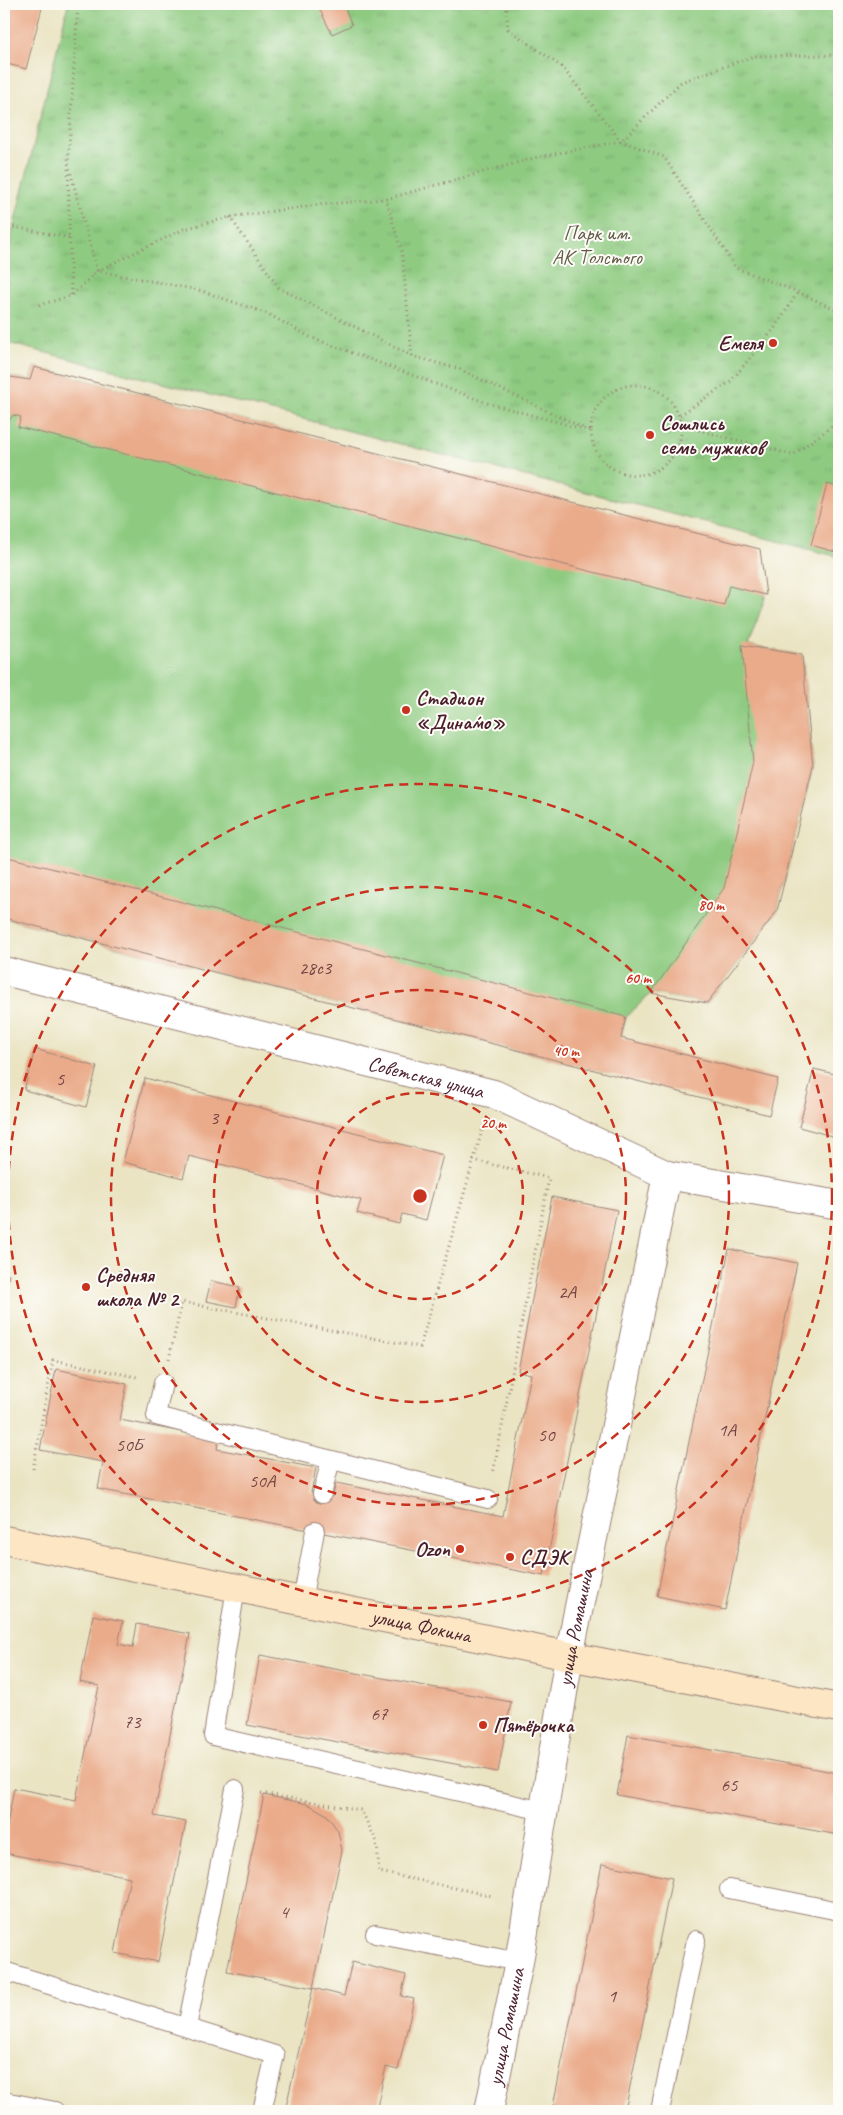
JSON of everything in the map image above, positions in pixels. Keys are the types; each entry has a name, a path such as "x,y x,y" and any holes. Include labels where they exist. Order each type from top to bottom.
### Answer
{"main road":[{"name":"улица Фокина","path":"4,1540 569,1656 839,1708"}],"street":[{"name":"Советская улица","path":"4,971 494,1094 667,1175 839,1205"},
{"name":"улица Ромашина","path":"489,2111 518,1962 569,1656 667,1175"}],"lane":[{"path":"163,1383 156,1416 488,1499"},
{"path":"322,1494 331,1460"},
{"path":"302,1601 315,1531"},
{"path":"236,1587 213,1736 543,1811"},
{"path":"187,2027 235,1789"},
{"path":"729,1889 839,1911"},
{"path":"375,1934 518,1962"},
{"path":"660,2111 696,1940"},
{"path":"4,1971 275,2055 262,2111"},
{"path":"4,2101 55,2111"}],"path":[{"path":"71,296 68,163 78,4"},
{"path":"506,4 508,29 562,67 621,141 664,157 736,268 798,292 839,311"},
{"path":"38,305 71,296 97,271 184,229 230,217 317,205 386,199 538,158 621,141 681,82 754,56 839,56"},
{"path":"68,163 97,271"},
{"path":"386,199 402,253 412,356"},
{"path":"230,217 279,288 412,356 459,369 591,431"},
{"path":"4,225 70,238"},
{"path":"97,271 198,290 268,314 310,337 487,404 591,431"},
{"path":"680,415 731,382 774,329 798,292"},
{"path":"624,386 649,386 663,393 672,401 680,415 677,452 665,466 651,474 627,475 612,470 597,454 591,439 591,431 593,415 598,404 610,393 624,386"},
{"path":"680,425 793,455 839,421"},
{"path":"34,1470 53,1360 163,1383 182,1302 420,1348 473,1160 494,1094"},
{"path":"473,1160 549,1178 488,1499"},
{"path":"235,1789 361,1810 377,1842 379,1872 494,1896"}],"green space":[{"name":"Парк им. АК Толстого","path":"68,4 839,4 839,557 4,342 4,266"},
{"name":"Стадион «Дина́мо»","path":"34,367 740,545 766,595 748,646 802,655 813,766 777,911 707,1003 651,993 626,1017 611,1074 4,918 4,376 30,380"}],"building":[{"path":"6,4 43,4 26,69 4,63 4,10"},
{"path":"317,4 343,4 352,25 332,34"},
{"path":"34,367 760,549 766,595 729,586 724,605 18,427 21,417 13,415 4,428 4,376 30,380"},
{"path":"827,484 839,487 839,553 811,545"},
{"path":"742,645 802,655 813,766 777,911 707,1003 651,993 724,888 753,762"},
{"path":"4,856 626,1017 621,1038 778,1079 769,1115 4,918"},
{"path":"35,1049 97,1067 86,1107 24,1090"},
{"path":"814,1069 839,1075 839,1138 799,1127"},
{"path":"145,1078 443,1155 426,1220 402,1214 399,1224 357,1213 361,1200 189,1156 183,1178 123,1162"},
{"path":"552,1197 617,1210 544,1576 98,1489 103,1462 40,1450 56,1369 127,1384 120,1420 219,1439 217,1449 316,1468 311,1492 333,1496 336,1483 503,1516 531,1374 518,1371"},
{"path":"729,1249 797,1263 725,1610 657,1596"},
{"path":"4,1274 9,1275 5,1296 4,1295"},
{"path":"211,1281 240,1287 236,1307 206,1301"},
{"path":"93,1615 123,1621 118,1644 133,1647 137,1624 190,1634 154,1816 186,1822 158,1962 115,1953 130,1877 4,1853 4,1841 14,1788 76,1800 99,1686 80,1682"},
{"path":"260,1655 511,1702 498,1772 247,1725"},
{"path":"628,1735 839,1773 839,1835 617,1795"},
{"path":"264,1795 308,1804 327,1815 338,1831 342,1851 313,1988 227,1971"},
{"path":"602,1864 672,1878 625,2111 552,2111"},
{"path":"352,1962 406,1975 401,1996 414,1999 398,2070 386,2067 376,2111 285,2111 313,1988 344,1996"}],"place":[{"name":"Емеля","path":"773,343"},
{"name":"Сошлись семь мужиков","path":"650,435"},
{"name":"Стадион «Дина́мо»","path":"406,710"},
{"name":"Средняя школа № 2","path":"86,1287"},
{"name":"Ozon","path":"460,1549"},
{"name":"СДЭК","path":"510,1557"},
{"name":"Пятёрочка","path":"483,1725"}]}
